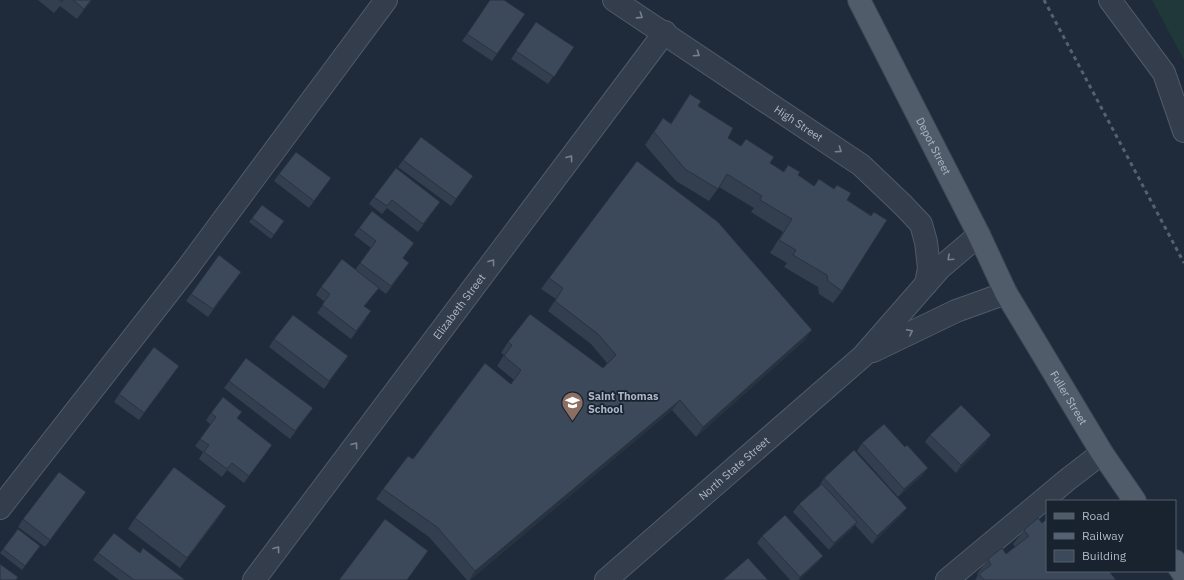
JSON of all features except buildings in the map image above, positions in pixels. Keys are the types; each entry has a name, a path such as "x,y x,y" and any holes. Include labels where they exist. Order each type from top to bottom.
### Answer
{"main road":[{"name":"Depot Street","path":"859,0 1006,293"},
{"name":"Fuller Street","path":"1006,293 1102,452 1134,500"},
{"path":"1176,563 1184,575"}],"street":[{"path":"0,508 186,270 386,0"},
{"name":"High Street","path":"614,0 665,32 861,165 921,224 926,242 929,268 926,284"},
{"path":"1110,0 1164,74 1184,131"},
{"name":"Elizabeth Street","path":"254,580 665,32"},
{"path":"863,356 952,256 978,235"},
{"path":"863,356 956,311 1006,293"},
{"name":"North State Street","path":"606,580 863,356"},
{"path":"947,580 1102,452"}],"green space":[{"path":"1152,0 1184,0 1184,60"}],"railway":[{"path":"1044,0 1184,263"}],"place":[{"name":"Saint Thomas School","path":"573,422"}]}
